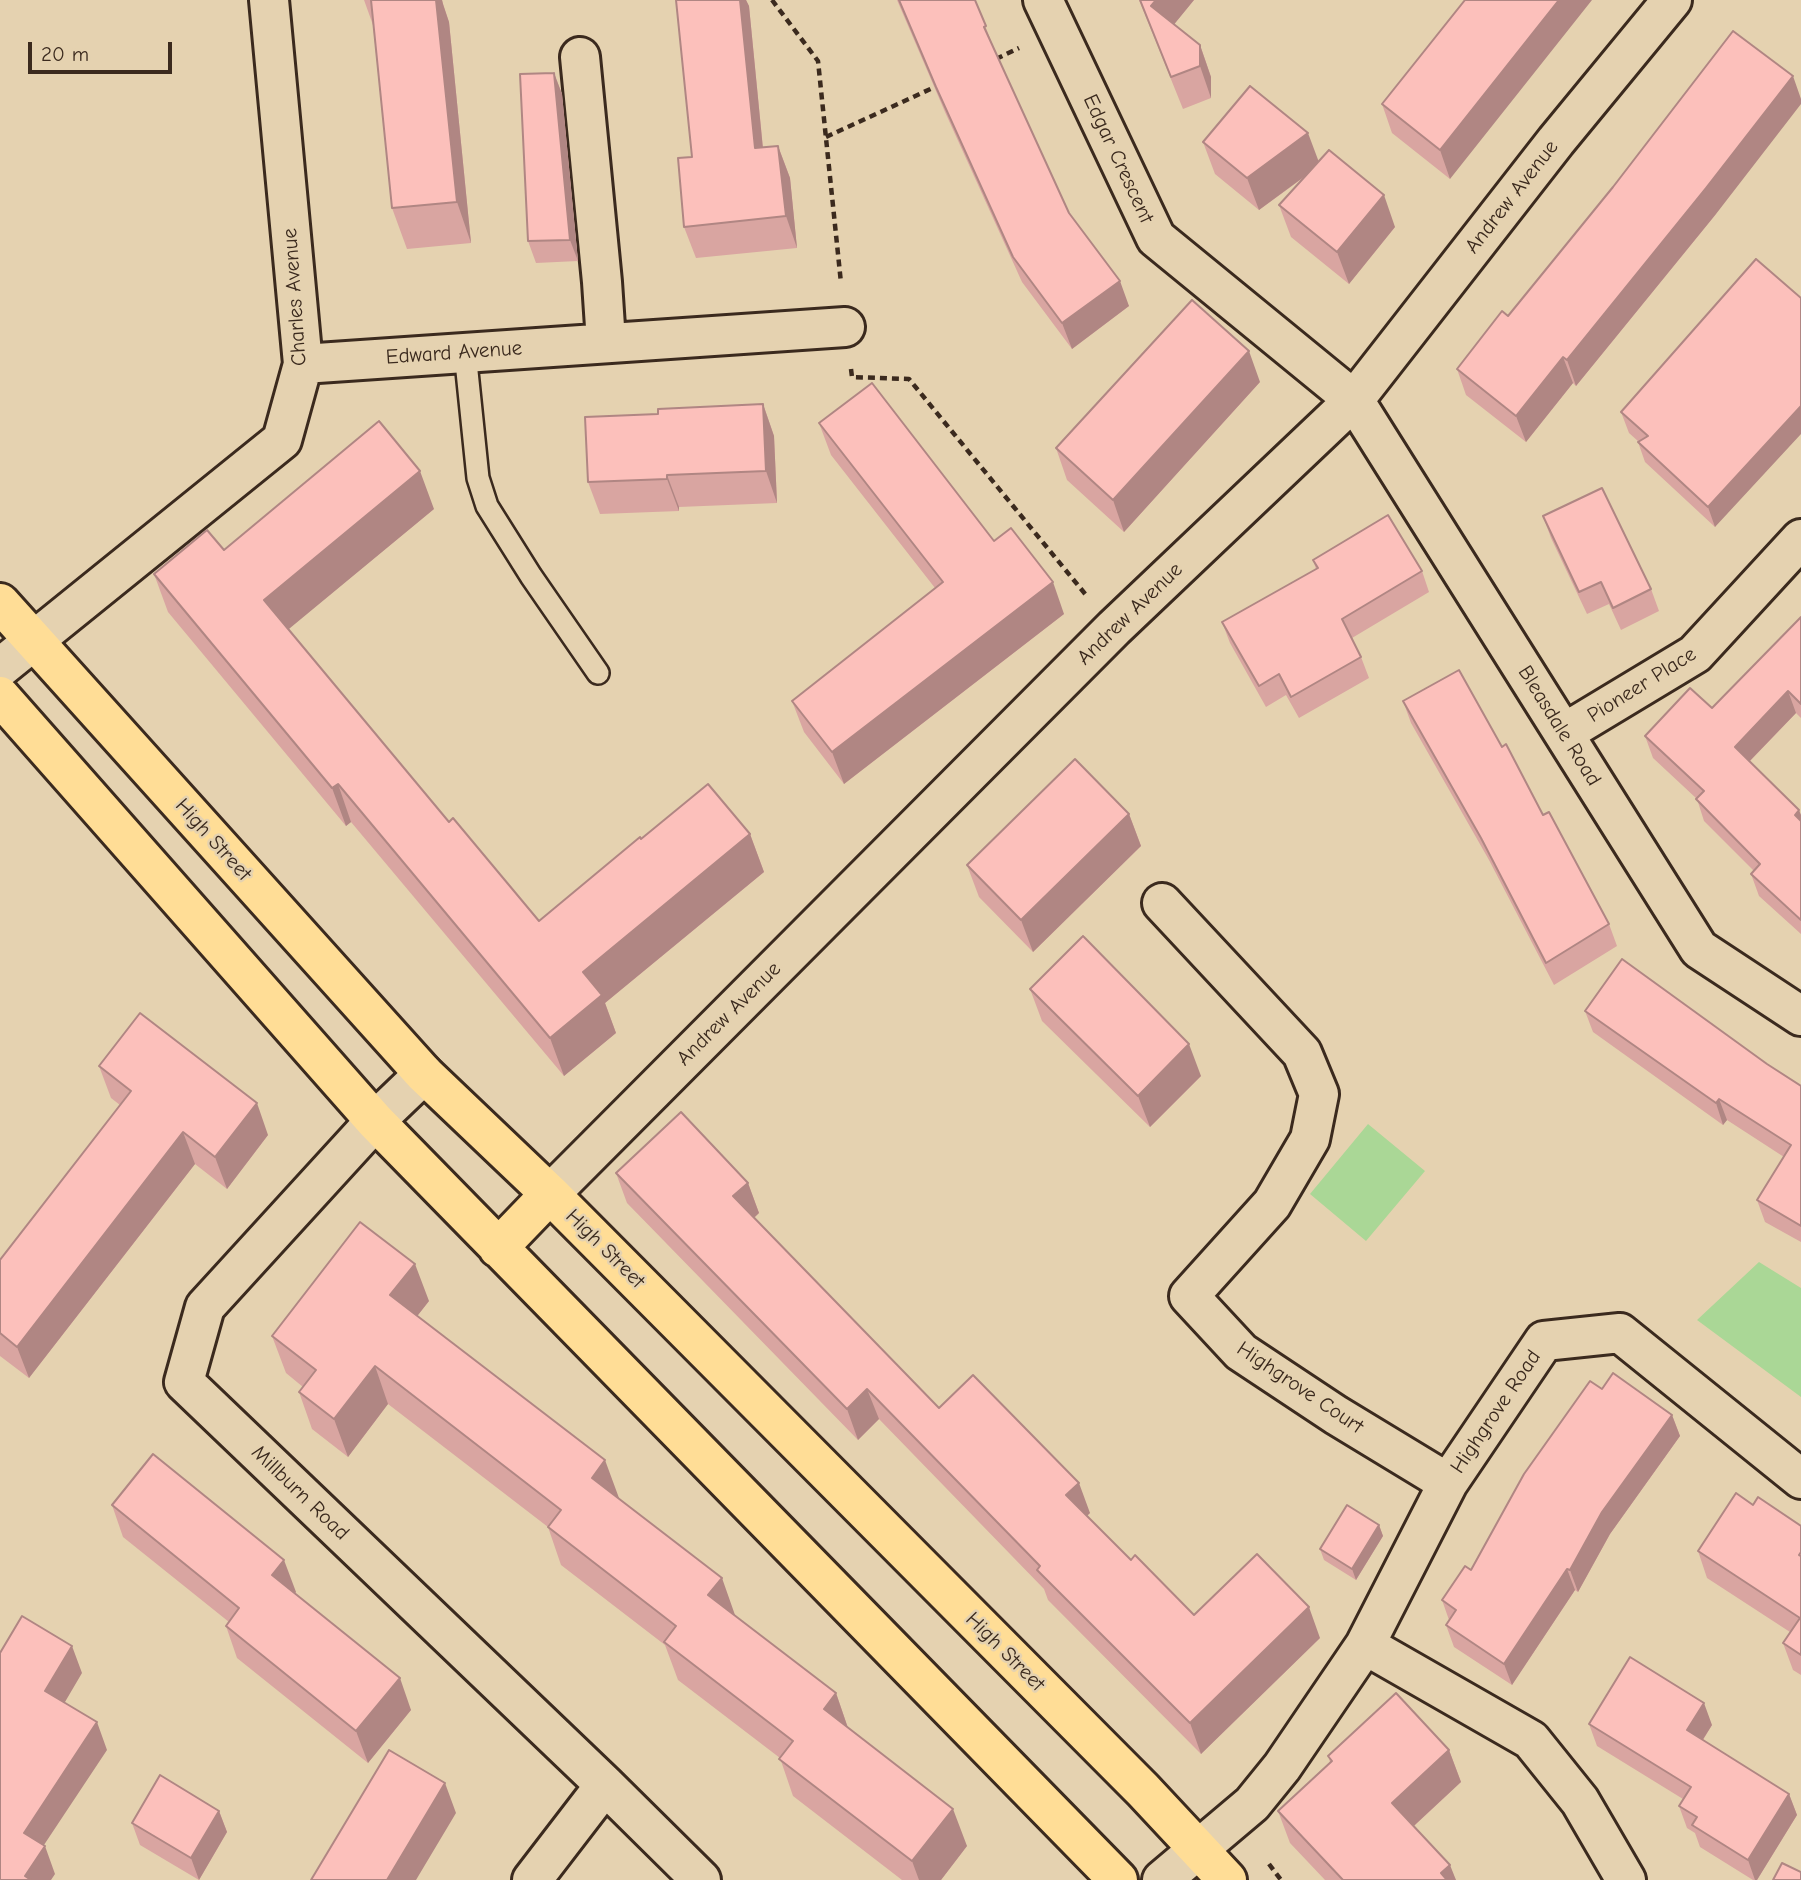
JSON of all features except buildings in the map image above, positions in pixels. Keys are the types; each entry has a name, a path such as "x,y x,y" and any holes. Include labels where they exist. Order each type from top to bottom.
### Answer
{"main road":[{"name":"High Street","path":"0,603 424,1074 550,1194 1143,1790 1227,1880"},
{"path":"0,696 375,1121 1118,1880"},
{"path":"498,1248 550,1194"}],"street":[{"name":"Charles Avenue","path":"0,668 282,440 303,364 269,0"},
{"name":"Andrew Avenue","path":"550,1194 1114,628 1354,400 1556,141 1672,0"},
{"name":"Edgar Crescent","path":"1050,15 1156,238 1354,400"},
{"path":"580,57 603,282 606,342"},
{"name":"Edward Avenue","path":"303,364 845,327"},
{"name":"Bleasdale Road","path":"1354,400 1699,949 1801,1016"},
{"name":"Pioneer Place","path":"1564,733 1695,654 1801,539"},
{"name":"Highgrove Court","path":"1162,904 1302,1053 1318,1094 1310,1139 1272,1204 1189,1296 1241,1352 1336,1415 1448,1483"},
{"name":"Millburn Road","path":"424,1074 375,1121 205,1307 184,1382 606,1785 701,1880"},
{"name":"Highgrove Road","path":"1162,1880 1252,1804 1267,1785 1365,1645 1448,1483 1544,1341 1620,1333 1801,1479"},
{"path":"1365,1645 1531,1740 1580,1801 1626,1880"},
{"path":"532,1880 606,1785"}],"lane":[{"path":"465,352 478,478 487,506 597,673"}],"path":[{"path":"772,0 818,61 852,377 909,379 1114,628"},
{"path":"984,64 1050,15"},
{"path":"826,137 948,81"}],"green space":[{"path":"1368,1124 1425,1171 1366,1241 1310,1194"},
{"path":"1759,1262 1801,1288 1801,1397 1697,1320"}]}
